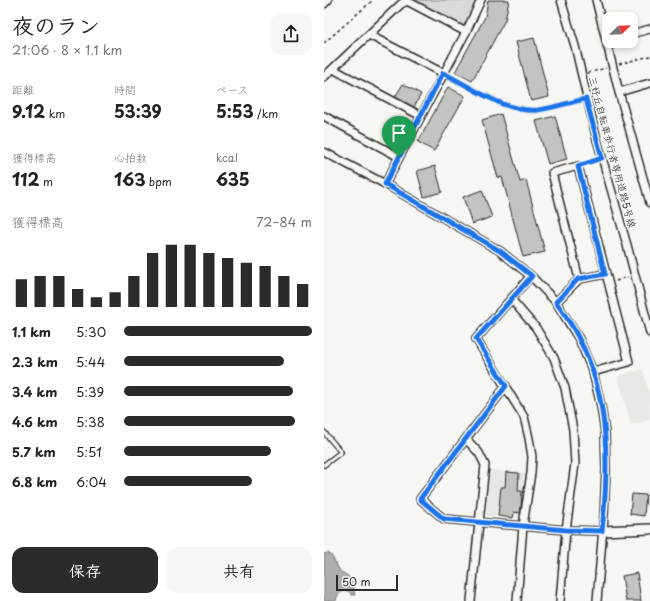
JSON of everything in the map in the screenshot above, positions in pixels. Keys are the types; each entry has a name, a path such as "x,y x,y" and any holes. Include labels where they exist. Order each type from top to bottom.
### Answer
{"street":[{"path":"324,4 328,0"},
{"path":"385,184 466,32 481,0"},
{"name":"三好丘自転車歩行者専用道路5号線","path":"561,0 582,75 586,99 650,333"},
{"path":"596,0 602,20"},
{"path":"324,77 401,4 407,1 466,32"},
{"path":"638,32 650,29"},
{"path":"369,35 443,73"},
{"path":"610,48 619,92 650,203"},
{"path":"333,69 421,116"},
{"path":"619,92 650,83"},
{"path":"324,116 399,157"},
{"path":"324,152 385,184 500,251 532,276 556,302 579,339 593,372 601,406 605,433 606,470 597,601"},
{"path":"578,279 552,173 578,166 629,362 593,372"},
{"path":"556,302 578,279 605,274"},
{"path":"517,601 523,526 532,457 524,417 476,339 532,276"},
{"path":"511,300 536,328 554,358 565,388 573,430 575,464 566,530 560,601"},
{"path":"506,386 420,499 444,519 566,530 602,531 650,529"},
{"path":"466,439 479,453 485,465 471,601"}],"lane":[{"path":"443,73 499,102 516,109 537,110 586,99"},
{"path":"324,432 341,452 324,465"}],"path":[{"path":"324,43 373,0"},
{"path":"582,75 650,56"},
{"path":"578,166 602,158"},
{"path":"608,283 635,275"}],"shaded area":[{"path":"410,0 481,0 468,30"},
{"path":"643,369 650,395 650,420 631,425 618,376"},
{"path":"490,470 528,474 525,518 486,516"},
{"path":"328,553 331,555 340,571 348,576 353,586 355,595 352,595 349,591 341,592 336,601 324,601 324,554"}],"building":[{"path":"488,0 509,0 505,20 472,81 455,72 485,17"},
{"path":"534,38 549,97 531,101 516,42"},
{"path":"403,84 421,94 414,107 395,97"},
{"path":"448,87 465,96 434,151 418,142"},
{"path":"501,114 520,182 526,180 545,252 523,257 502,177 498,178 482,120"},
{"path":"555,116 567,159 548,164 536,121"},
{"path":"435,166 442,192 424,197 417,171"},
{"path":"482,190 492,217 472,224 463,197"},
{"path":"506,472 519,473 518,491 522,491 520,513 514,512 513,518 498,516 501,487 505,487"},
{"path":"632,494 646,495 644,516 630,514"},
{"path":"637,573 641,601 626,601 622,576"}],"route":[{"path":"443,73 499,102 516,109 537,110 586,99 602,158 578,166 605,274 578,279 556,302 579,339 593,372 601,406 605,433 606,470 602,531 566,530 444,519 420,499 506,386 476,339 532,276 500,251 385,184 399,157 443,73"}]}
